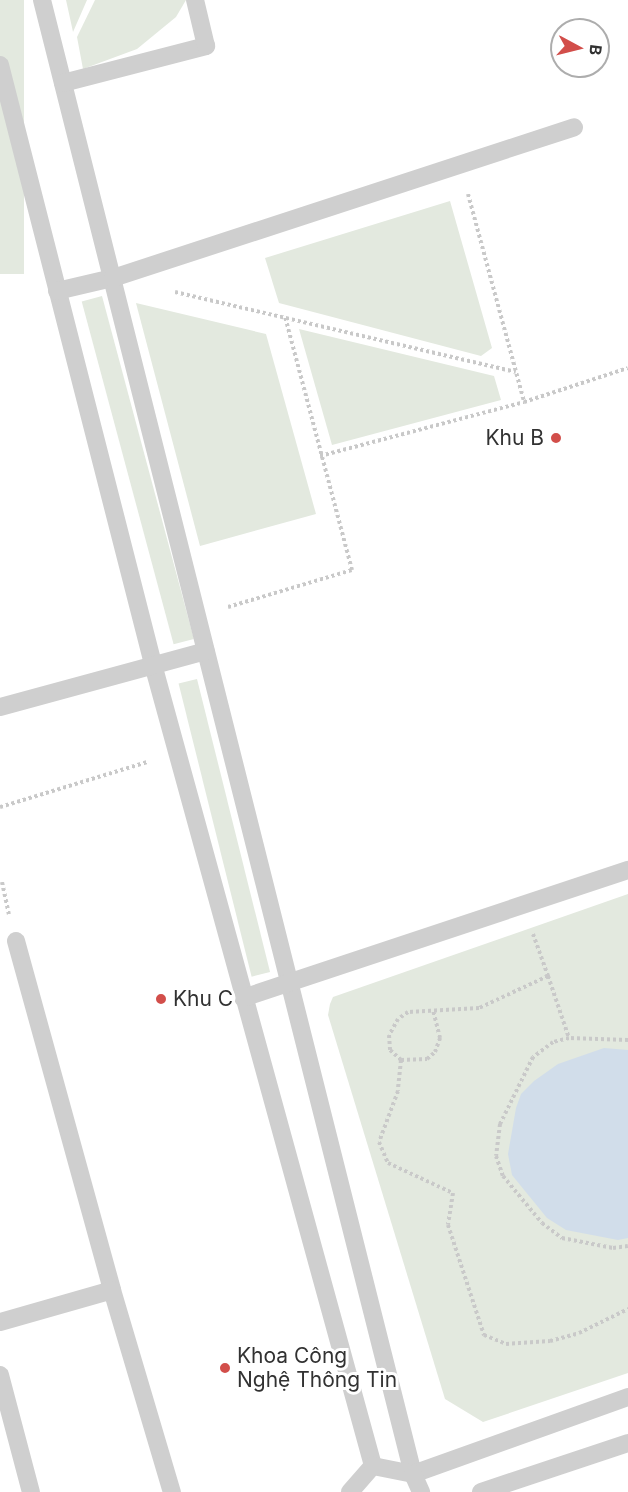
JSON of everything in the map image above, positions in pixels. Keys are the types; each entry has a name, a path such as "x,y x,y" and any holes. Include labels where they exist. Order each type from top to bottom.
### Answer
{"lane":[{"path":"42,0 413,1474 421,1492"},
{"path":"63,83 206,46 195,0"},
{"path":"0,65 153,668 373,1466"},
{"path":"57,291 113,278 574,127"},
{"path":"0,707 153,668 206,651"},
{"path":"243,998 290,985 628,870"},
{"path":"16,941 112,1290 172,1492"},
{"path":"0,1322 112,1290"},
{"path":"0,1375 31,1492"},
{"path":"373,1466 413,1474 628,1397"},
{"path":"481,1492 628,1443"},
{"path":"350,1492 373,1466"}],"path":[{"path":"460,164 524,402"},
{"path":"170,291 285,316 516,372"},
{"path":"197,615 352,570 320,456 285,316"},
{"path":"320,456 524,402 628,368"},
{"path":"0,807 177,753"},
{"path":"531,928 568,1038"},
{"path":"433,1010 440,1038 435,1052 427,1059 401,1060 390,1050 389,1035 398,1019 408,1012 433,1010 464,1012 478,1008 548,976"},
{"path":"628,1040 568,1038 552,1042 533,1057 500,1124 496,1156 503,1176 542,1223 562,1238 604,1247 628,1246"},
{"path":"401,1060 398,1091 379,1142 388,1163 453,1193 448,1225 483,1335 506,1344 550,1341 579,1334 628,1309"}],"shaded area":[{"path":"0,0 24,0 24,274 0,274"},
{"path":"66,0 87,0 73,32"},
{"path":"95,0 186,0 176,17 137,49 83,69 77,37"},
{"path":"450,201 492,348 481,356 279,303 265,258"},
{"path":"102,296 194,639 174,644 82,301"},
{"path":"136,303 266,334 316,514 200,546"},
{"path":"299,329 494,376 501,400 332,445"},
{"path":"197,679 270,972 252,977 179,684"},
{"path":"628,894 628,1373 483,1422 445,1399 328,1015 330,1004 333,997"},
{"path":"604,1048 628,1050 628,1238 618,1240 566,1230 547,1218 512,1175 508,1154 516,1108 521,1094 534,1081 558,1064"}],"place":[{"name":"Khu B","path":"556,438"},
{"name":"Khu C","path":"161,999"},
{"name":"Khoa Công Nghệ Thông Tin","path":"225,1368"}]}
